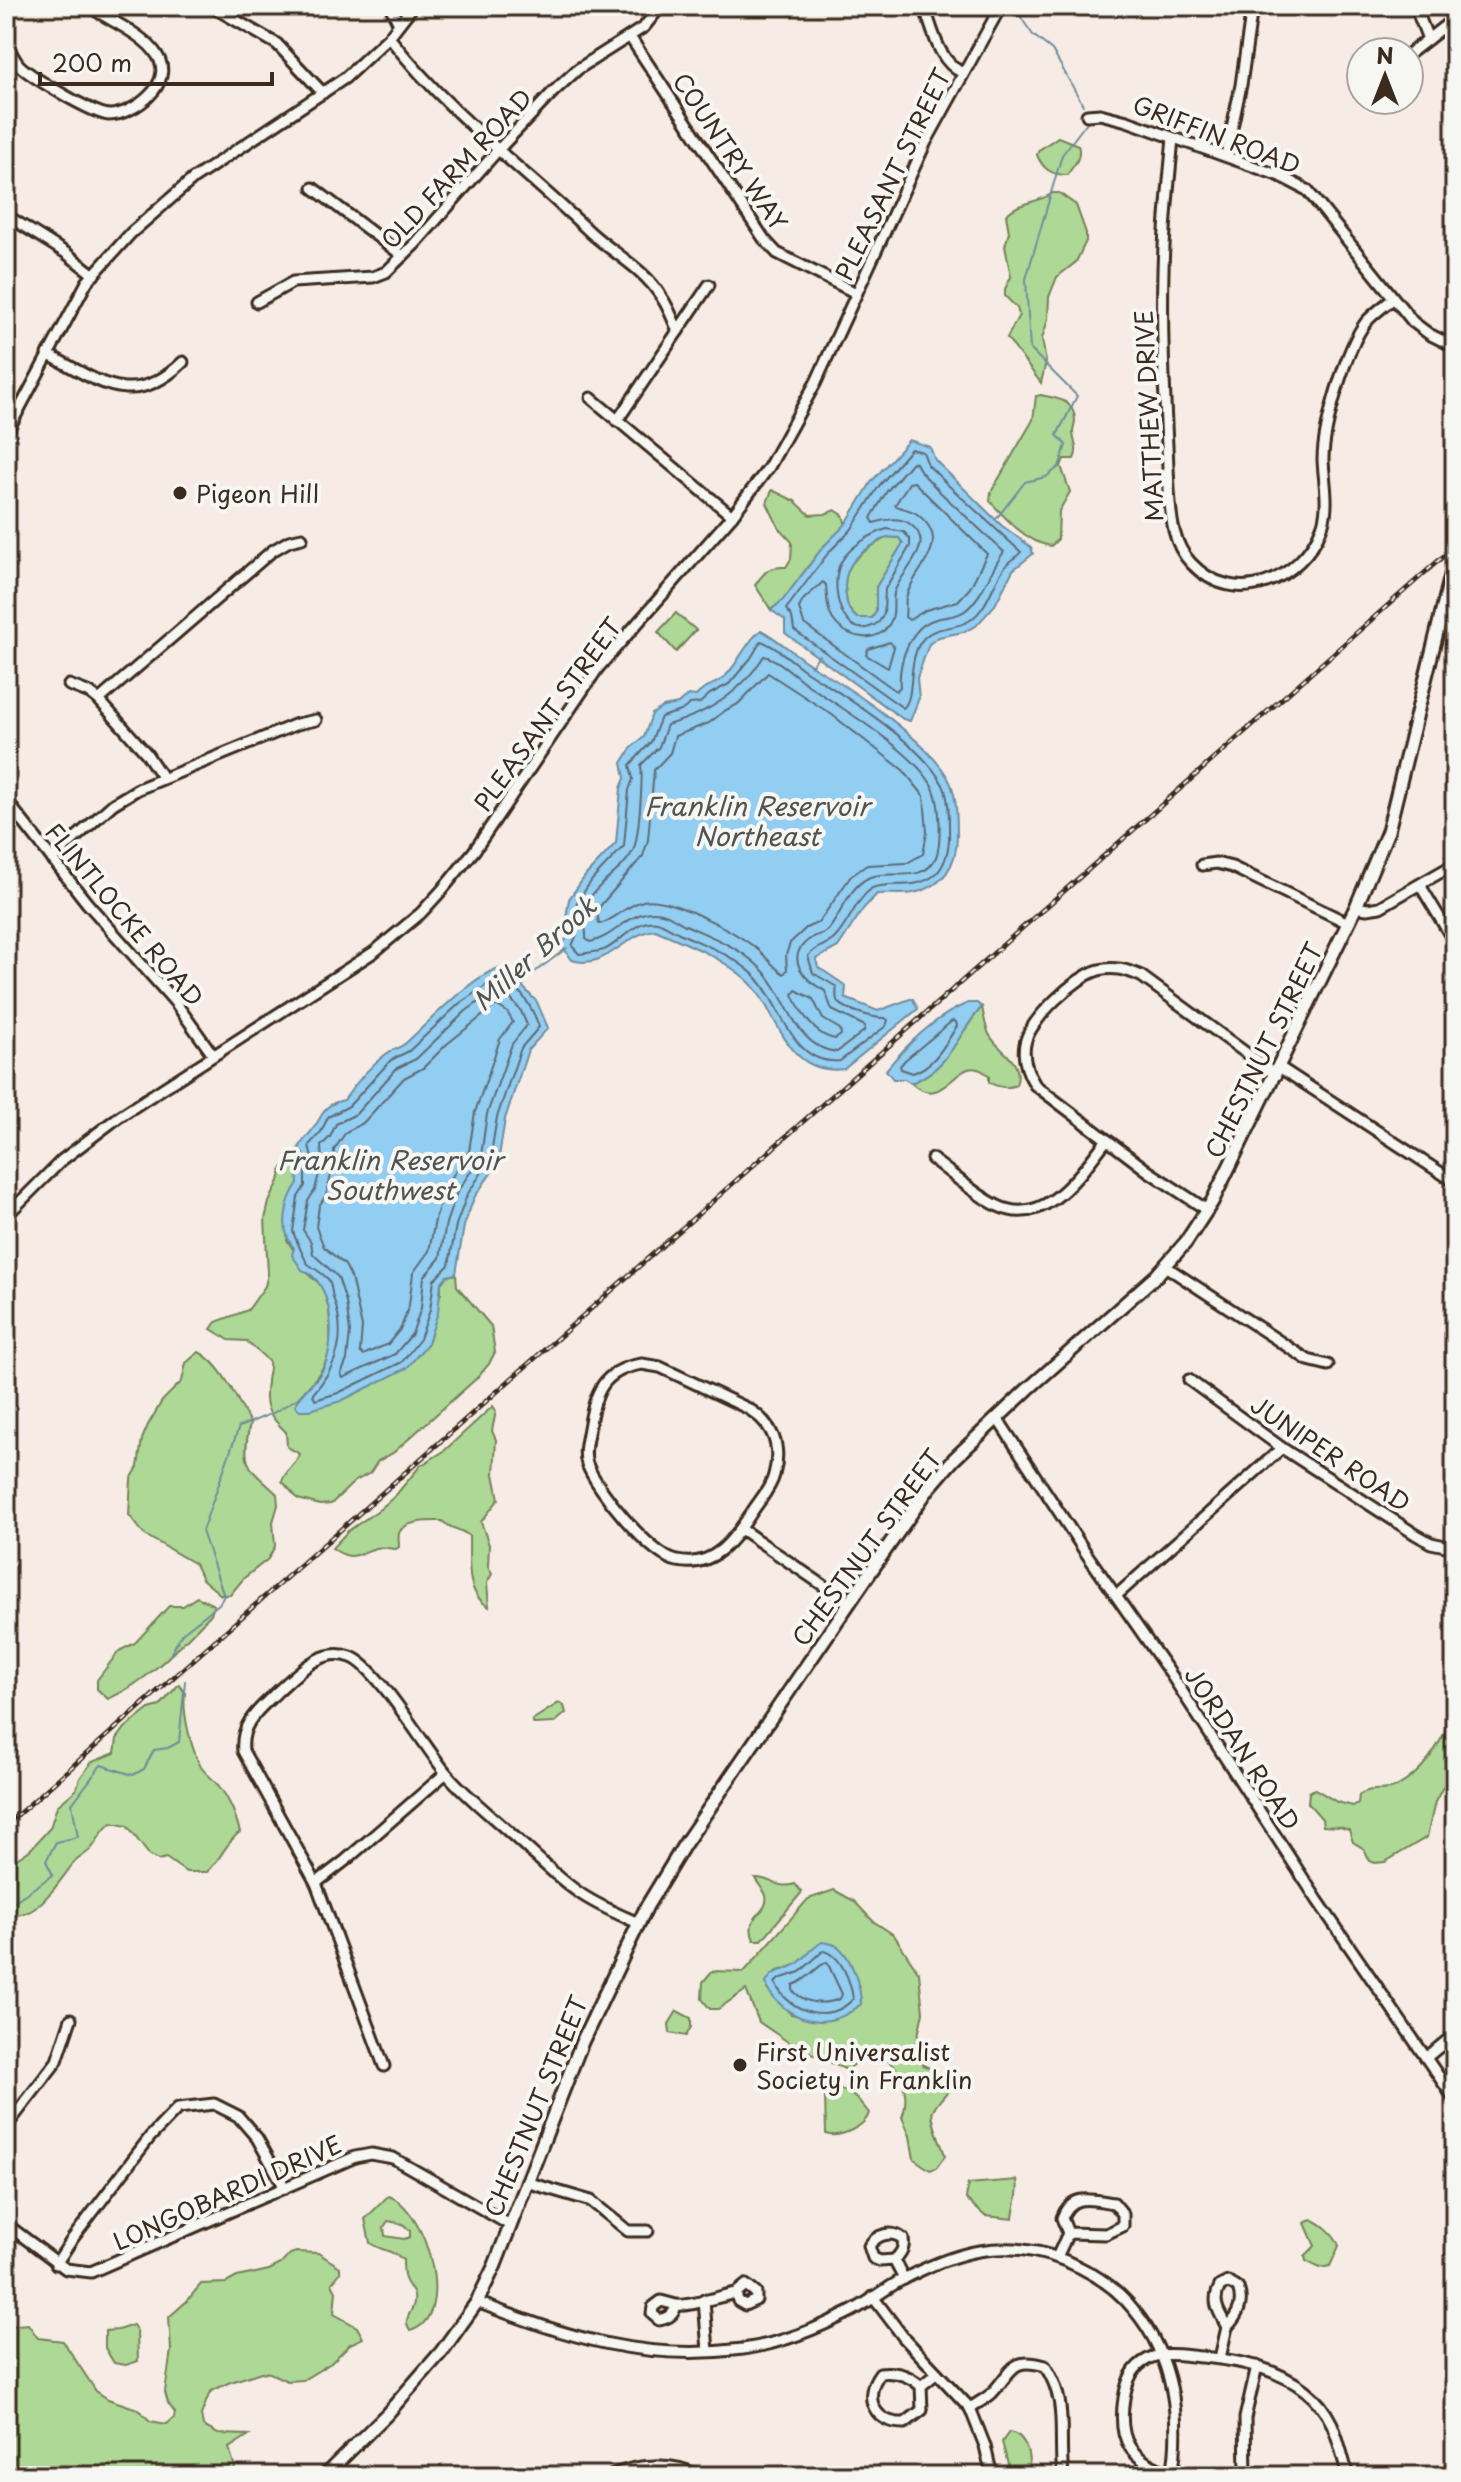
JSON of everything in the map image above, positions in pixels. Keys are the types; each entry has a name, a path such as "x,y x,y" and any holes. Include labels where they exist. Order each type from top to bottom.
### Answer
{"main road":[{"name":"CHESTNUT STREET","path":"324,2476 387,2414 477,2302 582,2042 638,1923 689,1838 929,1488 997,1418 1165,1266 1207,1210 1278,1071 1356,907 1388,831 1455,559"}],"street":[{"path":"6,44 18,64 89,110 112,115 123,112 155,92 160,85 162,63 145,42 98,12 94,6"},
{"path":"211,6 277,44 323,93"},
{"path":"390,6 398,22"},
{"path":"6,434 73,305 94,275 131,233 193,179 345,78 389,37 413,6"},
{"name":"OLD FARM ROAD","path":"257,302 286,285 300,281 379,275 403,256 499,149 578,69 630,37 651,20 661,6"},
{"path":"924,6 945,59 953,69 963,73"},
{"name":"PLEASANT STREET","path":"6,1216 62,1160 120,1116 374,952 421,913 474,851 598,668 732,516 769,467 816,382 916,160 1001,6"},
{"path":"1226,156 1241,85 1251,6 1262,9 1268,6"},
{"path":"1415,6 1428,39"},
{"path":"1425,41 1455,18"},
{"path":"389,37 425,81 600,241 650,282 662,298 678,331"},
{"name":"COUNTRY WAY","path":"630,37 764,239 777,253 856,293"},
{"name":"GRIFFIN ROAD","path":"1087,115 1121,118 1280,176 1307,190 1316,197 1393,299 1421,329 1455,347"},
{"name":"MATTHEW DRIVE","path":"1173,138 1163,294 1170,512 1180,548 1201,572 1220,582 1252,586 1286,575 1307,555 1326,514 1324,445 1329,413 1358,335 1370,318 1393,299"},
{"path":"313,188 403,256"},
{"path":"6,215 66,253 94,275"},
{"path":"617,421 709,285"},
{"path":"47,354 99,381 128,390 152,384 183,362"},
{"path":"591,398 732,516"},
{"path":"99,700 272,551 289,541 302,538"},
{"path":"69,685 99,700 146,753 162,777"},
{"path":"52,859 113,804 162,777 297,724 316,720"},
{"name":"FLINTLOCKE ROAD","path":"6,800 52,859 175,1002 213,1055"},
{"path":"1202,865 1216,863 1232,867 1348,923"},
{"path":"1356,907 1380,907 1455,864"},
{"path":"1420,885 1455,943"},
{"path":"1207,1210 1106,1141 1035,1085 1027,1073 1024,1053 1030,1029 1049,1006 1092,972 1119,968 1141,976 1278,1071 1455,1182"},
{"path":"932,1159 998,1206 1033,1210 1057,1197 1106,1141"},
{"path":"1165,1266 1308,1360 1328,1365"},
{"path":"634,1365 660,1367 747,1408 769,1423 776,1445 774,1476 741,1529 716,1556 689,1563 673,1561 656,1552 621,1513 597,1482 586,1457 594,1398 614,1374 634,1365"},
{"name":"JUNIPER ROAD","path":"1189,1380 1282,1448 1415,1534 1431,1543 1455,1548"},
{"name":"JORDAN ROAD","path":"997,1418 1179,1687 1318,1901 1455,2100"},
{"path":"1117,1595 1282,1448"},
{"path":"741,1529 849,1603"},
{"path":"384,2066 316,1883 252,1770 242,1742 246,1727 256,1711 297,1674 324,1656 344,1655 361,1661 374,1673 446,1773 578,1892 638,1923"},
{"path":"316,1883 446,1773"},
{"path":"6,2127 57,2061 71,2019"},
{"path":"1427,2057 1455,2034"},
{"path":"56,2264 106,2193 162,2122 178,2108 214,2104 238,2116 257,2138 285,2188"},
{"name":"LONGOBARDI DRIVE","path":"6,2224 56,2264 75,2272 98,2270 364,2154 393,2158 510,2225"},
{"path":"526,2182 591,2201 628,2231 648,2231"},
{"path":"1057,2257 1068,2233 1062,2218 1066,2207 1072,2202 1089,2199 1114,2203 1123,2214 1123,2226 1106,2234 1068,2233"},
{"path":"477,2302 614,2347 655,2352 745,2348 800,2333 852,2311 946,2258 974,2251 1010,2248 1038,2251 1097,2277 1129,2303 1163,2355 1175,2417 1172,2475 1144,2463 1125,2441 1120,2427 1130,2375 1146,2359 1163,2355 1220,2358 1257,2366 1298,2385 1324,2410 1334,2430 1348,2476"},
{"path":"894,2260 904,2279"},
{"path":"676,2305 736,2293"},
{"path":"873,2297 891,2323 970,2408 985,2446 992,2476"},
{"path":"704,2300 708,2351"},
{"path":"1220,2358 1227,2327"},
{"path":"970,2408 991,2394 1013,2366 1029,2361 1045,2366 1057,2384 1063,2476"},
{"path":"1246,2476 1245,2418 1257,2366"},
{"path":"880,2373 898,2373 912,2378 921,2386 922,2410 905,2423 887,2420 871,2399 871,2384 880,2373"},
{"path":"921,2386 937,2373"},
{"path":"611,2476 622,2470 642,2467 667,2467 699,2476"}],"green space":[{"path":"1058,137 1078,145 1078,158 1067,175 1048,170 1037,155 1039,150"},
{"path":"1059,193 1076,205 1086,241 1076,262 1057,277 1049,297 1048,319 1042,339 1046,362 1041,383 1007,338 1019,315 1017,308 1005,296 1011,277 1005,246 1009,232 1006,215 1016,207"},
{"path":"1036,396 1068,404 1075,420 1074,459 1064,459 1061,466 1070,492 1059,511 1058,539 1051,546 1025,535 990,501 991,492 1033,420"},
{"path":"772,490 795,501 810,515 835,510 843,515 846,525 823,547 783,600 771,610 755,585 768,570 786,567 791,559 792,542 779,528 767,503"},
{"path":"887,537 899,538 903,543 876,587 876,612 872,618 857,618 847,603 846,575 861,554"},
{"path":"676,613 696,630 676,652 658,632"},
{"path":"982,1007 989,1034 1017,1069 1016,1085 995,1085 989,1082 989,1076 978,1069 960,1073 944,1087 934,1091 924,1091 911,1083 944,1060"},
{"path":"299,1148 305,1157 287,1240 311,1277 322,1285 329,1310 330,1338 323,1367 298,1398 441,1294 441,1283 447,1276 456,1274 457,1286 491,1326 495,1352 477,1378 393,1453 378,1461 370,1473 354,1482 331,1504 320,1505 298,1499 282,1481 300,1454 287,1447 286,1432 269,1410 266,1398 268,1361 247,1341 229,1340 211,1329 216,1322 248,1310 265,1286 268,1274 265,1219 269,1202 282,1168"},
{"path":"199,1352 222,1374 250,1423 246,1448 249,1464 277,1494 278,1505 273,1522 275,1546 268,1559 244,1578 230,1595 221,1595 202,1579 195,1564 145,1535 129,1515 131,1479 138,1467 142,1439 148,1425 162,1401 182,1381 186,1363"},
{"path":"493,1406 496,1411 492,1431 496,1440 494,1474 499,1499 481,1522 489,1545 488,1566 492,1574 487,1583 489,1607 475,1594 472,1585 469,1536 442,1521 406,1526 399,1533 399,1547 396,1549 378,1547 350,1556 332,1548 348,1531 395,1496 420,1466 444,1451"},
{"path":"197,1597 214,1605 211,1614 163,1662 137,1683 108,1699 97,1689 97,1680 119,1651 135,1643 169,1606 183,1606"},
{"path":"179,1684 185,1693 186,1720 197,1759 226,1797 240,1832 207,1872 186,1872 166,1858 159,1860 150,1856 127,1826 112,1823 40,1904 6,1921 6,1866 30,1850 50,1828 57,1806 76,1790 80,1778 92,1762 115,1753 117,1739 125,1728 149,1709 160,1706"},
{"path":"559,1703 566,1713 554,1723 534,1724 532,1720"},
{"path":"1455,1717 1455,1743 1450,1760 1452,1770 1435,1802 1427,1837 1385,1862 1375,1863 1370,1861 1364,1849 1353,1842 1349,1830 1323,1826 1322,1819 1308,1803 1309,1792 1315,1789 1337,1802 1353,1806 1364,1792 1396,1787 1423,1766"},
{"path":"755,1878 783,1885 795,1884 802,1892 762,1940 754,1940 752,1932 754,1920 766,1902 765,1894"},
{"path":"834,1890 854,1901 873,1921 894,1935 919,1973 923,2012 915,2050 922,2055 923,2065 938,2072 949,2090 932,2115 945,2156 936,2168 930,2170 914,2159 910,2136 902,2117 905,2107 903,2084 899,2073 884,2059 874,2056 860,2060 847,2070 791,2044 759,2022 746,1990 718,2009 710,2009 702,1999 703,1982 712,1971 744,1972 808,1899","holes":["796,1965 804,2017 791,2014 767,1989 775,1972"]},
{"path":"677,2011 691,2018 691,2027 686,2036 670,2033 669,2024"},
{"path":"829,2087 852,2095 869,2113 858,2127 845,2133 826,2134 825,2095"},
{"path":"1017,2180 1013,2219 985,2216 966,2199 968,2184"},
{"path":"388,2196 402,2204 414,2219 424,2240 434,2285 432,2306 425,2322 410,2331 407,2322 414,2296 405,2279 403,2260 370,2243 365,2219","holes":["388,2221 403,2224 410,2231 410,2237 385,2236 384,2227"]},
{"path":"1311,2219 1328,2230 1339,2246 1330,2266 1320,2268 1306,2261 1305,2256 1315,2246 1305,2223"},
{"path":"296,2252 318,2253 340,2267 340,2273 332,2283 336,2291 334,2314 357,2327 363,2338 350,2344 331,2363 303,2380 287,2381 261,2372 210,2392 201,2415 203,2426 218,2434 249,2435 229,2448 235,2467 232,2476 6,2476 6,2326 28,2324 38,2338 63,2341 96,2391 108,2399 138,2409 150,2421 167,2424 175,2413 165,2392 171,2350 169,2317 201,2284 226,2283 237,2277 269,2270"},
{"path":"133,2325 137,2331 138,2361 126,2365 114,2363 105,2348 105,2331"},
{"path":"1009,2432 1016,2434 1024,2443 1029,2476 1011,2476 1002,2442"}],"water":[{"path":"909,440 930,447 935,460 1001,525 1031,547 1033,554 1013,570 995,605 976,626 939,637 929,644 917,678 919,698 910,721 785,633 785,620 771,610 783,600 823,547 845,525 872,481","holes":["887,537 899,538 903,543 876,587 876,612 872,618 857,618 846,600 846,575 850,567 861,553 878,542"]},
{"name":"Franklin Reservoir Northeast","path":"761,630 909,734 940,767 954,794 956,847 946,873 924,890 908,894 877,894 838,947 816,959 818,967 846,986 845,998 878,1011 913,999 918,1009 844,1069 824,1069 808,1063 795,1052 758,992 747,980 715,958 679,940 655,930 634,938 605,956 584,962 572,960 562,946 569,934 566,918 569,899 586,875 616,843 621,788 625,778 622,763 632,747 644,737 652,714 663,707 678,704 688,695 696,696 722,679"},
{"name":"Franklin Reservoir Southwest","path":"499,968 510,971 525,983 522,986 537,1002 548,1028 528,1050 505,1119 498,1163 474,1198 464,1226 456,1274 447,1276 441,1283 438,1312 428,1343 407,1368 341,1401 299,1410 295,1405 319,1376 327,1360 331,1330 330,1314 321,1286 313,1276 302,1270 292,1255 294,1248 286,1233 287,1207 298,1183 297,1172 305,1157 299,1148 325,1110 344,1100 374,1064 388,1052 405,1044 476,980"},
{"path":"968,1003 977,1003 982,1007 944,1060 911,1083 893,1079 886,1070 904,1050 923,1031"},
{"path":"822,1942 835,1945 846,1955 857,1980 861,2004 841,2017 820,2021 790,2012 773,1997 766,1983 776,1972 794,1966"}],"waterway":[{"name":"Miller Brook","path":"1013,6 1033,35 1052,50 1083,105"},
{"name":"Miller Brook","path":"996,519 1025,482 1046,477 1059,467 1066,445 1057,435 1077,396 1030,349 1026,279 1062,155 1087,122"},
{"name":"Miller Brook","path":"811,666 819,655"},
{"name":"Miller Brook","path":"524,980 567,948"},
{"name":"Miller Brook","path":"170,1655 182,1633 219,1604 224,1596 202,1531 239,1427 273,1413 298,1398"},
{"name":"Miller Brook","path":"6,1907 53,1875 46,1861 56,1842 78,1837 72,1804 101,1765 133,1775 144,1769 154,1750 179,1742 185,1681"}],"railway":[{"path":"6,1825 1455,546"}],"place":[{"name":"Pigeon Hill","path":"180,493"},
{"name":"First Universalist Society in Franklin","path":"740,2065"}]}
